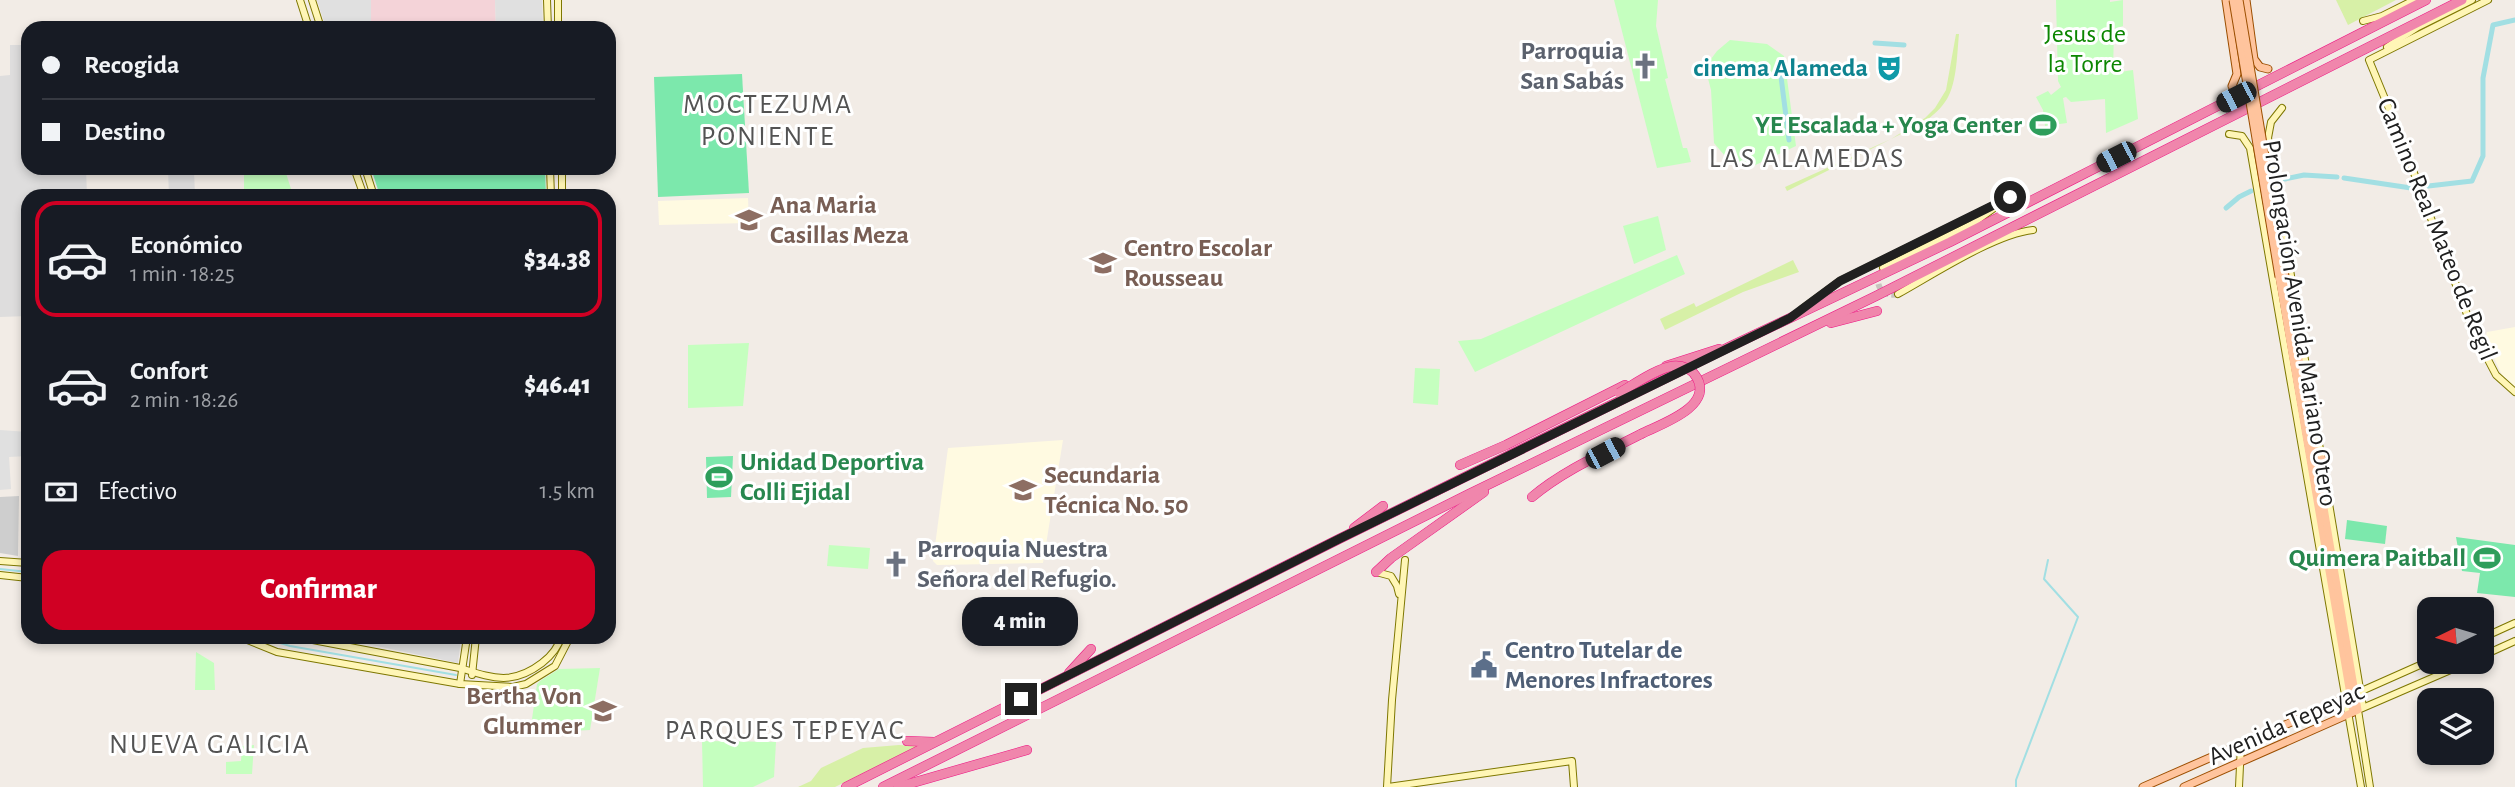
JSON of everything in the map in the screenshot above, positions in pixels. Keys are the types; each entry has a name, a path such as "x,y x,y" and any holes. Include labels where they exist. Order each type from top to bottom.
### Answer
{"highway":[{"path":"846,787 1339,539 1731,346 1950,242 2426,0"},
{"path":"883,787 1508,475 1809,329 2462,0"},
{"path":"1809,329 1877,311"},
{"path":"1460,465 1654,371 1701,353 1731,346"},
{"path":"1511,456 1533,438 1672,366 1684,367 1696,377 1699,392 1692,406 1586,462 1532,497"},
{"path":"1506,445 1533,438"},
{"path":"1376,572 1391,558 1508,475"},
{"path":"1339,539 1383,506"},
{"path":"1065,678 1091,649"},
{"path":"907,741 935,742"},
{"path":"898,787 1027,750"}],"main road":[{"path":"2226,0 2237,77 2232,86"},
{"path":"2233,0 2282,276"},
{"path":"2239,0 2282,276"},
{"path":"2246,0 2256,63 2268,69"},
{"path":"2233,46 2244,53 2250,48 2251,40"},
{"name":"Prolongación Avenida Mariano Otero","path":"2282,276 2356,711"},
{"path":"2292,339 2305,355"},
{"path":"2286,356 2292,339"},
{"path":"2315,477 2322,458"},
{"path":"2304,461 2315,477"},
{"name":"Avenida Tepeyac","path":"2143,787 2353,695"},
{"name":"Avenida Tepeyac","path":"2184,787 2356,711"}],"street":[{"path":"300,0 307,21"},
{"path":"312,0 319,21"},
{"path":"547,0 548,21"},
{"path":"558,0 558,21"},
{"path":"2363,22 2414,0"},
{"path":"2378,55 2418,27 2472,0"},
{"path":"2378,55 2488,0"},
{"name":"Camino Real Mateo de Regil","path":"2378,55 2369,60 2474,333 2496,375 2515,392"},
{"name":"Prolongación Avenida Mariano Otero","path":"2282,108 2271,122 2269,143 2322,458 2353,695"},
{"name":"Prolongación Avenida Mariano Otero","path":"2229,134 2242,136 2250,148 2304,461 2370,787"},
{"path":"2250,148 2253,140 2258,138 2266,139 2269,143"},
{"path":"1790,318 1840,281 2010,197 1972,224 1883,268"},
{"path":"1898,293 1998,240 2019,231 2033,230"},
{"path":"1405,560 1387,787 1572,761 1574,787"},
{"path":"0,561 21,562"},
{"path":"1376,572 1391,576 1397,586 1400,603"},
{"path":"0,575 21,577"},
{"path":"2494,633 2515,623"},
{"path":"2494,651 2515,641"},
{"path":"257,644 277,652 460,684 499,687 526,684 555,666 567,644"},
{"path":"333,644 501,678 513,678 528,673 549,657 557,644"},
{"path":"460,684 466,644"},
{"path":"471,684 476,644"},
{"name":"Avenida Tepeyac","path":"2353,695 2417,666"},
{"name":"Avenida Tepeyac","path":"2356,711 2441,674"},
{"name":"Prolongación Avenida Mariano Otero","path":"2356,711 2361,787"},
{"path":"2239,787 2241,744"}],"shaded area":[{"path":"317,0 371,0 371,21 324,21"},
{"path":"371,0 495,0 496,21 371,21"},
{"path":"495,0 542,0 543,21 496,21"},
{"path":"10,45 21,45 21,175 86,175 87,189 21,189 21,316 0,317 0,76 10,75"},
{"path":"168,175 194,175 195,189 169,189"},
{"path":"748,198 749,223 659,225 658,201"},
{"path":"2515,327 2515,387 2502,375 2485,339 2487,332"},
{"path":"0,430 21,432 21,456 9,457 11,489 0,490"},
{"path":"1063,440 1043,563 937,565 933,561 948,448"},
{"path":"19,496 18,556 0,553 0,497"},
{"path":"367,644 460,644 458,663"}],"green space":[{"path":"1614,0 1658,0 1656,26 1668,78 1665,79 1683,148 1687,148 1691,162 1657,168"},
{"name":"Jesus de la Torre","path":"2056,0 2123,0 2123,26 2114,29 2113,73 2133,70 2138,119 2106,133 2105,99 2071,102 2066,97 2063,98 2067,123 2045,126 2043,110 2036,97 2048,91 2051,95 2061,87 2058,81"},
{"path":"2336,0 2396,0 2348,25"},
{"path":"1956,34 1959,34 1955,76 1947,99 1923,123 1891,139 1925,118 1935,108 1946,90"},
{"path":"1730,40 1767,44 1784,56 1796,146 1747,169 1725,156 1714,143 1711,90 1705,67"},
{"path":"742,74 749,193 658,197 654,77"},
{"path":"1891,139 1787,191 1785,187"},
{"path":"244,175 287,175 291,189 244,189"},
{"path":"373,175 545,175 546,189 378,189"},
{"path":"1658,216 1666,250 1634,264 1623,226"},
{"path":"1677,255 1685,274 1475,372 1458,341 1481,339"},
{"path":"1793,260 1799,272 1743,292 1665,330 1660,319 1694,303 1696,307"},
{"path":"749,343 743,406 688,408 688,345"},
{"path":"1415,368 1440,369 1438,405 1413,403"},
{"name":"Unidad Deportiva Colli Ejidal","path":"733,456 731,497 707,498 706,457"},
{"path":"2347,520 2387,526 2385,544 2345,539"},
{"name":"Quimera Paitball","path":"2456,537 2515,545 2515,597 2477,593 2480,573 2462,571"},
{"path":"829,545 870,548 868,569 827,566"},
{"path":"196,652 214,663 215,690 195,690"},
{"path":"600,668 590,730 530,733 537,684 540,681 559,669"},
{"path":"702,741 776,742 774,777 753,787 703,787"},
{"path":"254,745 252,774 226,774 226,762 241,761 242,746"},
{"path":"918,746 835,787 798,787 811,781 821,768 863,748"}],"waterway":[{"path":"2344,178 2411,188 2472,181 2483,156 2483,78 2493,25 2515,20"},
{"path":"1875,43 1904,45"},
{"path":"1779,61 1789,140"},
{"path":"2285,179 2304,175 2337,177"},
{"path":"2226,208 2251,191"},
{"path":"2016,787 2016,780 2078,617 2044,579 2048,560"},
{"path":"0,569 21,571"},
{"path":"284,644 456,675"}],"tunnel":[{"path":"1878,275 1878,284 1882,291 1898,294"}],"place":[{"name":"Parroquia San Sabás","path":"1645,66"},
{"name":"cinema Alameda","path":"1889,68"},
{"name":"YE Escalada + Yoga Center","path":"2043,125"},
{"name":"Ana Maria Casillas Meza","path":"749,220"},
{"name":"Centro Escolar Rousseau","path":"1103,263"},
{"name":"Unidad Deportiva Colli Ejidal","path":"719,477"},
{"name":"Secundaria Técnica No. 50","path":"1023,490"},
{"name":"Quimera Paitball","path":"2487,558"},
{"name":"Parroquia Nuestra Señora del Refugio.","path":"896,564"},
{"name":"Centro Tutelar de Menores Infractores","path":"1484,665"},
{"name":"Bertha Von Glummer","path":"603,711"}],"district":[{"name":"MOCTEZUMA PONIENTE","path":"768,121"},
{"name":"LAS ALAMEDAS","path":"1807,159"},
{"name":"PARQUES TEPEYAC","path":"785,731"},
{"name":"NUEVA GALICIA","path":"210,745"}],"route":[{"path":"1021,699 1339,539 1790,318 1840,281 2010,197"}]}
